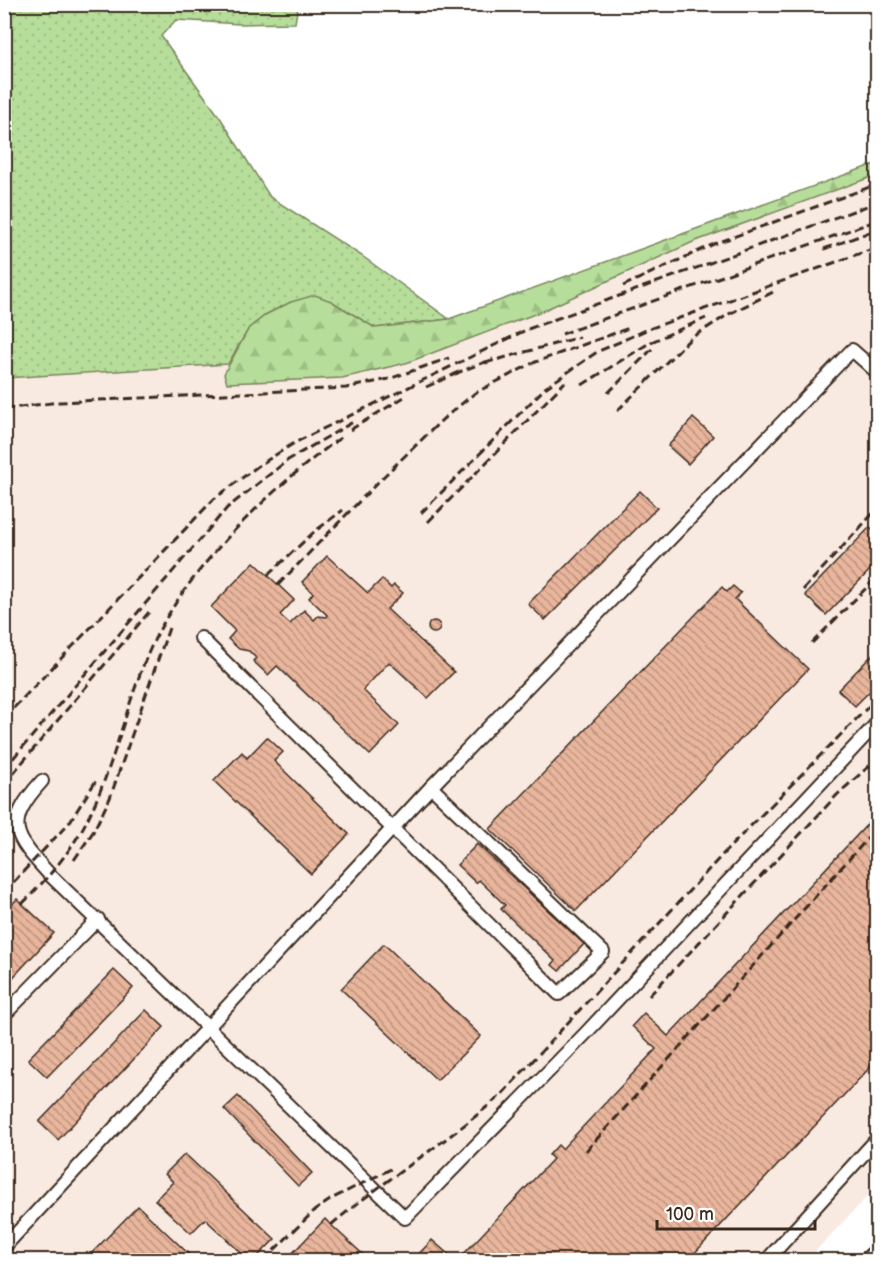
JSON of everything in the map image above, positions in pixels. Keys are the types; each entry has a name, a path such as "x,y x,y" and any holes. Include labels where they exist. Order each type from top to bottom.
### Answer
{"main road":[{"path":"868,1260 878,1251"}],"lane":[{"path":"4,1247 393,831 431,787 852,350 878,373"},
{"path":"201,638 559,994 603,952 431,787"},
{"path":"42,781 19,808 17,826 22,841 50,875 210,1027 405,1218 585,1034 878,722"},
{"path":"4,1015 98,919"},
{"path":"767,1260 878,1138"}],"shaded area":[{"path":"877,163 877,1186 807,1260 5,1260 5,378 342,357"}],"green space":[{"path":"5,5 298,5 295,23 240,24 176,20 161,36 221,119 270,197 362,256 449,319 375,328 331,301 291,302 267,314 249,328 228,364 5,378"},
{"path":"877,163 877,175 693,242 540,312 406,363 342,378 227,383 224,374 249,328 267,314 291,302 315,295 331,301 375,328 449,319"}],"building":[{"path":"693,418 713,436 688,464 668,446"},
{"path":"640,491 657,508 545,620 528,604"},
{"path":"878,526 878,562 826,615 805,595 870,527 873,530"},
{"path":"327,556 368,593 382,579 391,588 394,585 403,593 387,609 454,672 428,698 389,662 363,690 399,725 370,755 277,666 268,675 253,661 256,658 249,651 239,649 228,639 235,631 211,607 254,562 294,600 280,615 290,624 304,610 314,620 318,616 326,617 327,615 309,598 313,593 302,582"},
{"path":"733,586 741,593 735,599 808,669 576,911 490,829 722,587 727,592"},
{"path":"434,621 440,627 434,633 428,627"},
{"path":"878,649 878,683 855,706 838,690"},
{"path":"267,737 283,752 274,761 349,834 311,874 214,781 242,752 247,758"},
{"path":"878,813 878,1059 688,1260 458,1260 553,1159 549,1155 558,1145 562,1149 656,1049 632,1026 644,1013 668,1036"},
{"path":"477,844 584,944 559,971 552,965 555,961 501,909 505,905 479,880 476,883 457,865"},
{"path":"17,899 54,933 4,987 4,913"},
{"path":"384,944 481,1036 437,1080 341,989"},
{"path":"114,970 133,988 47,1077 28,1059"},
{"path":"146,1010 164,1027 58,1140 39,1122"},
{"path":"238,1096 312,1173 298,1186 224,1109"},
{"path":"185,1154 275,1239 254,1260 249,1260 205,1219 191,1233 155,1200 173,1182 165,1174"},
{"path":"138,1206 195,1260 85,1260"},
{"path":"325,1219 331,1225 369,1260 286,1260"},
{"path":"432,1240 455,1260 413,1260"}],"railway":[{"path":"623,286 714,244 878,184"},
{"path":"4,718 214,499 258,466 296,442 528,329 878,202"},
{"path":"562,334 878,220"},
{"path":"824,249 878,229"},
{"path":"421,513 545,388 597,352 646,330 878,247"},
{"path":"617,411 691,338 729,314 775,291"},
{"path":"582,385 651,342 706,318"},
{"path":"278,585 381,479 443,419 475,393 533,363 629,328"},
{"path":"485,363 580,337"},
{"path":"608,393 652,349"},
{"path":"4,409 59,402 346,388 389,379 449,358"},
{"path":"454,374 493,359"},
{"path":"426,387 462,371"},
{"path":"428,522 565,382"},
{"path":"350,430 406,396"},
{"path":"4,769 227,508 288,460 353,422"},
{"path":"22,904 57,865 86,822 105,779 142,668 167,617 186,588 209,559 261,504 316,456 343,436"},
{"path":"803,590 878,508"},
{"path":"268,575 314,532 343,510"},
{"path":"812,643 878,576"},
{"path":"4,784 149,612"},
{"path":"74,860 93,832 110,798 169,628"},
{"path":"331,1225 462,1127 504,1092 725,852 878,697"},
{"path":"649,996 837,795 878,758"},
{"path":"4,892 69,823 97,779"},
{"path":"586,1151 878,827"},
{"path":"264,1260 314,1211 333,1198 391,1169"}]}
